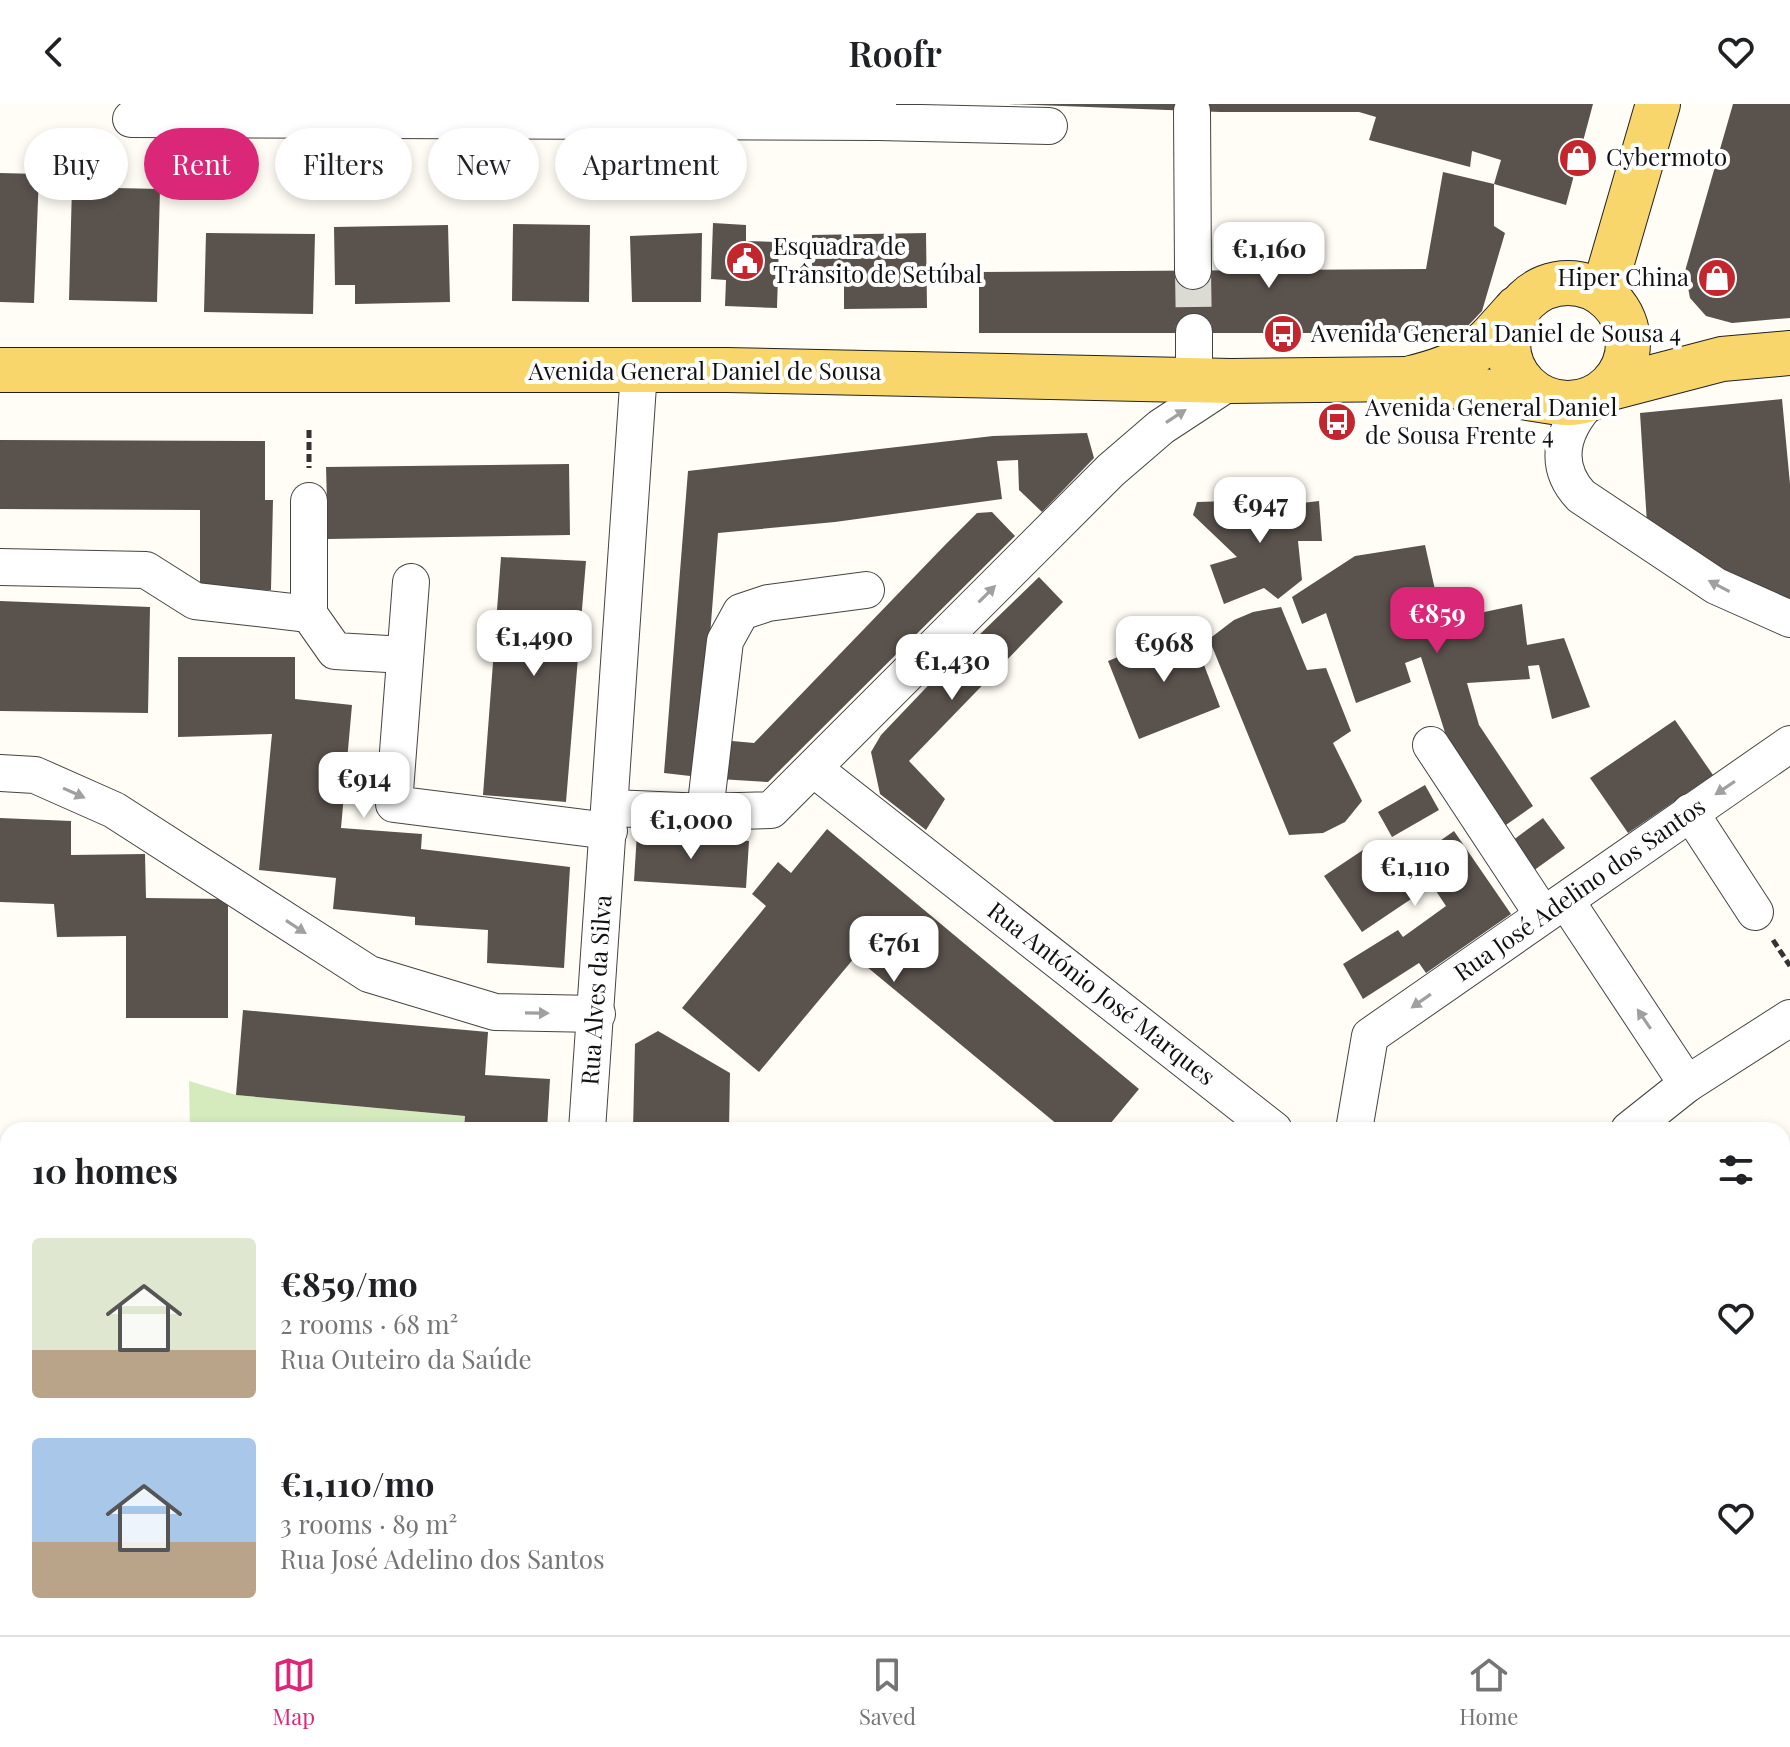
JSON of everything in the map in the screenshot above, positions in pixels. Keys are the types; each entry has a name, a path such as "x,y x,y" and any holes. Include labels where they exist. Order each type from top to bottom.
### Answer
{"main road":[{"path":"1584,396 1627,357 1625,321 1610,299 1658,104"},
{"name":"Avenida General Daniel de Sousa","path":"1409,379 1449,369 1469,357 1521,303 1539,289 1560,282 1583,283 1610,299"},
{"path":"1610,299 1647,334 1670,348 1722,359"},
{"path":"1521,303 1511,323 1507,346 1511,364 1521,381 1535,394 1584,396 1722,359 1790,353"},
{"name":"Avenida General Daniel de Sousa","path":"0,370 742,370 1212,380 1409,379 1584,396"}],"street":[{"path":"1192,111 1193,271"},
{"path":"131,119 878,113 1049,126"},
{"path":"411,582 394,804 610,820 771,810 1111,470 1212,380 1194,332"},
{"name":"Rua Alves da Silva","path":"588,1122 639,371"},
{"path":"1584,396 1567,430 1562,453 1570,485 1581,496 1716,586 1790,619"},
{"path":"309,501 309,614 335,651 405,655"},
{"path":"0,567 146,570 195,601 309,614"},
{"path":"705,812 725,641 741,612 768,603 866,590"},
{"name":"Rua José Adelino dos Santos","path":"1355,1122 1370,1036 1790,744"},
{"path":"1431,745 1687,1084"},
{"name":"Rua António José Marques","path":"814,769 1264,1122"},
{"path":"0,773 35,775 114,810 369,974 495,1012 597,1014"},
{"path":"1690,812 1755,912"},
{"path":"1639,1122 1687,1084 1790,1018"}],"path":[{"path":"309,430 309,458"}],"green space":[{"path":"189,1081 236,1095 465,1116 465,1122 190,1122"}],"building":[{"path":"1008,104 1593,104 1566,205 1494,184 1501,160 1472,151 1470,167 1369,140 1376,117 1359,112 1220,112"},
{"path":"1733,104 1790,104 1790,318 1732,323 1706,316 1690,298 1685,271"},
{"path":"1443,172 1494,184 1494,226 1505,233 1482,311 1461,333 979,333 979,272 1426,269"},
{"path":"0,173 24,174 24,200 38,200 34,303 0,302"},
{"path":"128,188 144,189 144,200 160,200 157,302 69,300 72,200 128,200"},
{"name":"Esquadra de Trânsito de Setúbal","path":"713,223 746,225 746,241 779,242 777,308 725,306 726,280 711,279"},
{"path":"513,224 590,225 589,302 512,301"},
{"path":"448,225 450,302 355,304 355,285 335,285 334,227"},
{"path":"206,233 315,234 313,314 204,312"},
{"path":"702,233 701,302 632,302 630,236"},
{"path":"926,233 927,308 844,309 844,282 812,282 812,235"},
{"path":"1782,399 1790,484 1790,604 1730,581 1647,524 1640,413"},
{"path":"1087,433 1094,458 1042,512 1019,490 1018,460 997,461 1002,499 835,522 718,533 699,777 664,773 688,471 993,436"},
{"path":"0,440 265,441 265,500 273,500 271,590 200,589 200,510 0,509"},
{"path":"569,464 570,535 328,539 326,467"},
{"path":"1230,501 1234,511 1319,501 1322,541 1298,541 1302,580 1278,599 1264,588 1224,604 1210,565 1237,557 1193,515 1197,502"},
{"path":"992,512 1015,536 768,782 719,779 721,740 754,743 977,513"},
{"path":"1425,545 1442,621 1522,604 1527,645 1564,638 1590,707 1552,719 1539,665 1528,666 1530,679 1467,683 1479,725 1533,806 1503,827 1449,745 1421,657 1405,663 1411,682 1356,703 1326,613 1302,624 1292,597 1355,556"},
{"path":"501,557 586,561 566,802 483,795"},
{"path":"1039,577 1063,602 909,761 945,799 926,830 880,794 871,752 881,735 942,671"},
{"path":"0,601 150,607 148,713 0,711"},
{"path":"1281,607 1307,670 1326,668 1351,731 1333,743 1362,801 1345,822 1323,833 1289,835 1209,639 1234,620 1253,612"},
{"path":"1190,628 1220,707 1139,739 1108,661"},
{"path":"178,657 295,657 295,699 352,705 341,828 422,834 421,849 570,867 564,968 487,963 488,930 415,925 415,917 333,909 336,878 259,870 272,734 178,737"},
{"path":"1675,720 1713,775 1628,833 1590,778"},
{"path":"1425,785 1439,810 1392,837 1378,812"},
{"path":"0,818 71,821 71,855 145,854 146,898 228,899 228,1018 126,1018 126,936 57,937 54,904 0,902"},
{"path":"1543,818 1565,848 1533,871 1512,841"},
{"path":"827,829 1139,1089 1112,1122 1054,1122 855,957 759,1072 682,1008 766,906 752,894 778,862 791,873"},
{"path":"1454,831 1511,914 1426,973 1419,963 1363,999 1343,964 1398,930 1403,937 1446,906 1432,885 1362,932 1324,876 1375,842 1393,869 1411,856 1413,860"},
{"path":"637,833 749,841 746,888 634,881"},
{"path":"243,1010 488,1032 485,1075 550,1079 547,1122 465,1122 465,1116 236,1095"},
{"path":"658,1031 730,1073 729,1122 633,1122 635,1044"}],"tunnel":[{"path":"1193,271 1194,332"}],"place":[{"name":"Cybermoto","path":"1578,158"},
{"name":"Esquadra de Trânsito de Setúbal","path":"745,261"},
{"name":"Hiper China","path":"1717,278"},
{"name":"Avenida General Daniel de Sousa 4","path":"1283,334"},
{"name":"Avenida General Daniel de Sousa Frente 4","path":"1337,422"}]}
